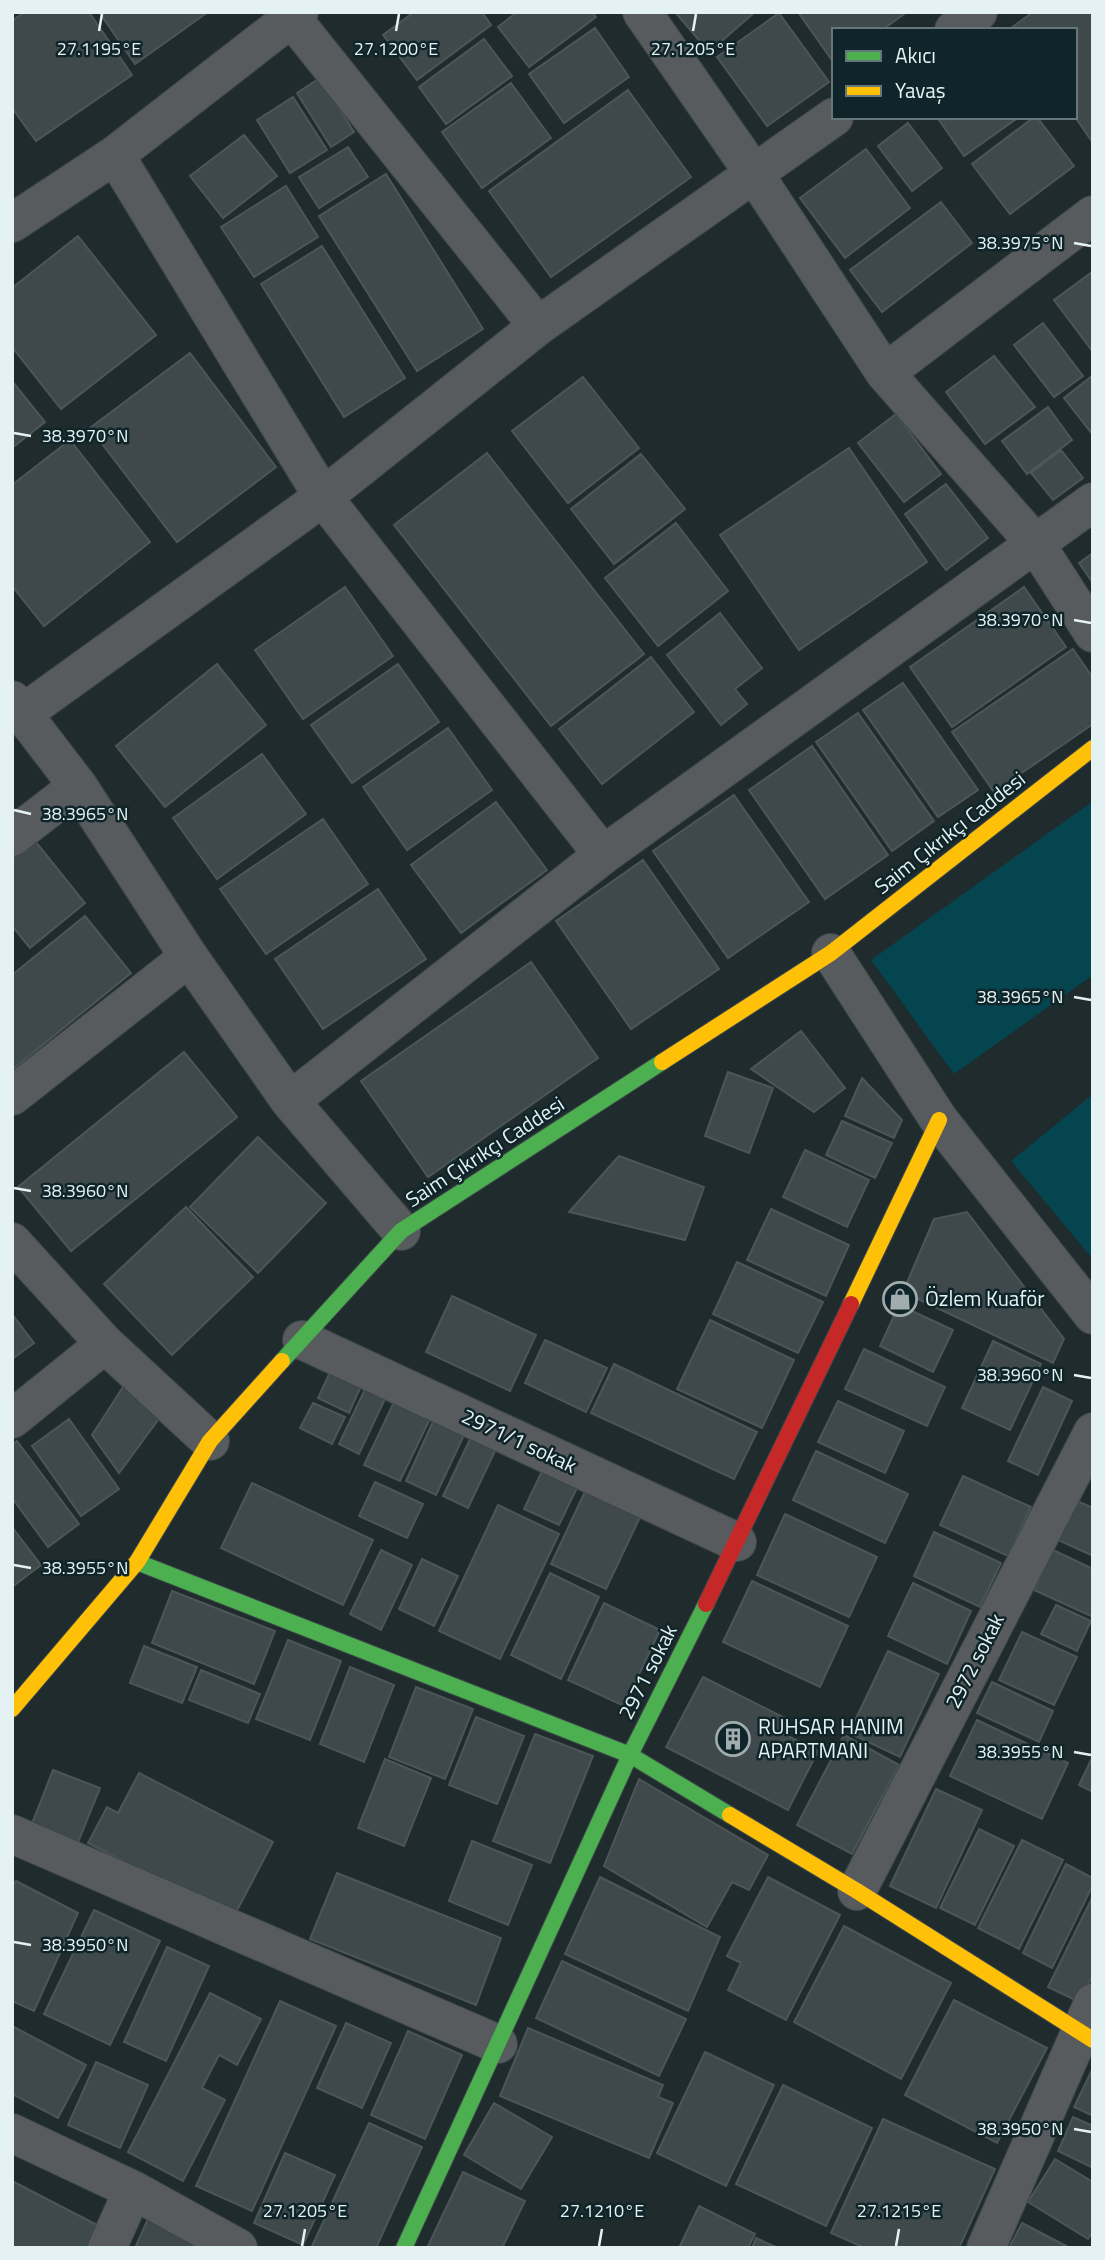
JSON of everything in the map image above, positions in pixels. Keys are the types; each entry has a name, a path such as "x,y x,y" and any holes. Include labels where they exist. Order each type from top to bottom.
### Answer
{"street":[{"path":"642,12 755,174 886,373 1035,543 1093,633"},
{"path":"957,28 978,12"},
{"path":"12,223 115,155 292,14 538,326"},
{"path":"401,1231 290,1101 189,957 78,786 17,707 323,497 538,326 832,118"},
{"path":"115,155 323,497 603,855"},
{"path":"886,373 1093,215"},
{"path":"290,1101 603,855 1093,502"},
{"name":"Saim Çıkrıkçı Caddesi","path":"12,1709 137,1562 210,1441 401,1231 831,953 1093,748"},
{"path":"12,836 78,786"},
{"path":"831,953 939,1120 1093,1315"},
{"path":"12,1096 189,957"},
{"name":"2971 sokak","path":"404,2248 630,1755 737,1542 939,1120"},
{"path":"12,1242 105,1344 210,1441"},
{"name":"2971/1 sokak","path":"302,1340 737,1542"},
{"path":"12,1419 105,1344"},
{"name":"2972 sokak","path":"857,1891 1093,1432"},
{"path":"137,1562 630,1755 1088,2025 986,2248"},
{"path":"12,1834 498,2044"},
{"path":"12,2133 133,2190 238,2248"},
{"path":"107,2248 133,2190"}],"shaded area":[{"path":"1093,801 1093,975 954,1074 871,960"},
{"path":"1093,1094 1093,1259 1011,1161"}],"building":[{"path":"24,12 89,12 132,75 36,141 12,108 12,21"},
{"path":"99,12 208,12 135,64"},
{"path":"414,12 482,12 491,25 417,80 383,35"},
{"path":"517,12 592,12 596,17 529,67 498,27"},
{"path":"675,12 755,12 709,52"},
{"path":"798,12 907,12 885,28 832,28 832,60"},
{"path":"1033,12 1093,12 1093,143 1076,119 1077,28 1011,28"},
{"path":"779,13 829,82 767,126 717,57"},
{"path":"595,28 629,77 564,123 529,74"},
{"path":"484,39 512,76 446,124 419,87"},
{"path":"320,78 354,132 331,147 297,93"},
{"path":"511,83 551,138 482,188 442,132"},
{"path":"628,90 691,177 551,277 489,191"},
{"path":"293,97 327,150 290,173 257,120"},
{"path":"938,119 1016,119 964,156"},
{"path":"1031,119 1039,119 1074,166 1010,214 972,164"},
{"path":"908,123 942,168 912,191 878,146"},
{"path":"244,135 277,176 223,218 190,176"},
{"path":"348,147 368,177 319,208 299,177"},
{"path":"866,149 910,208 845,258 800,198"},
{"path":"386,174 483,329 417,371 319,216"},
{"path":"286,186 318,237 254,277 221,227"},
{"path":"941,202 972,243 882,312 850,270"},
{"path":"78,236 156,335 61,409 12,347 12,288"},
{"path":"322,246 405,378 344,417 261,284"},
{"path":"1092,272 1093,274 1093,352 1054,300"},
{"path":"1043,323 1083,376 1054,397 1014,345"},
{"path":"190,353 276,467 177,542 90,428"},
{"path":"994,356 1035,407 985,444 946,392"},
{"path":"1093,376 1093,435 1064,398"},
{"path":"583,377 639,448 568,503 512,431"},
{"path":"12,381 45,422 12,448"},
{"path":"1048,407 1072,440 1027,474 1002,441"},
{"path":"896,414 941,474 904,502 858,443"},
{"path":"70,440 150,542 44,626 12,586 12,485"},
{"path":"849,448 927,562 799,650 720,535"},
{"path":"1061,450 1083,478 1053,500 1031,473"},
{"path":"487,453 644,654 551,726 394,525"},
{"path":"641,454 685,509 614,564 571,509"},
{"path":"946,484 988,538 946,570 905,514"},
{"path":"676,523 728,591 658,646 605,578"},
{"path":"1093,553 1093,583 1079,563"},
{"path":"345,587 393,656 303,719 255,650"},
{"path":"1024,587 1066,647 952,727 910,667"},
{"path":"720,613 762,668 735,689 747,704 721,725 667,655"},
{"path":"1073,649 1093,678 1093,724 994,792 952,732"},
{"path":"651,657 694,712 602,784 559,729"},
{"path":"217,664 266,725 165,807 116,746"},
{"path":"398,664 439,722 352,783 311,725"},
{"path":"903,683 978,790 938,817 863,710"},
{"path":"858,713 934,821 892,851 816,742"},
{"path":"448,728 492,790 407,850 363,787"},
{"path":"812,746 888,855 825,899 749,790"},
{"path":"262,754 306,814 217,879 173,818"},
{"path":"734,795 809,902 728,958 653,851"},
{"path":"496,802 547,870 461,933 411,865"},
{"path":"323,819 368,884 266,954 220,889"},
{"path":"35,841 85,903 30,948 12,926 12,859"},
{"path":"643,860 719,969 631,1029 556,921"},
{"path":"378,889 426,959 323,1029 275,959"},
{"path":"85,916 131,973 12,1070 12,975"},
{"path":"531,962 598,1058 428,1177 361,1081"},
{"path":"801,1031 845,1088 814,1112 751,1069"},
{"path":"184,1052 237,1117 71,1251 18,1187"},
{"path":"728,1072 773,1088 749,1153 705,1136"},
{"path":"862,1078 902,1120 894,1138 845,1116"},
{"path":"842,1121 892,1143 875,1178 826,1155"},
{"path":"258,1137 326,1203 258,1273 190,1207"},
{"path":"805,1150 869,1180 847,1227 783,1197"},
{"path":"619,1156 704,1187 685,1240 569,1212"},
{"path":"186,1207 253,1277 172,1355 104,1284"},
{"path":"771,1209 849,1245 826,1296 747,1260"},
{"path":"967,1212 1064,1339 1053,1363 903,1292 934,1219"},
{"path":"737,1262 823,1302 798,1353 713,1314"},
{"path":"452,1296 536,1335 510,1391 426,1352"},
{"path":"899,1305 953,1330 933,1372 880,1346"},
{"path":"12,1314 34,1343 12,1359"},
{"path":"710,1320 794,1360 762,1428 677,1389"},
{"path":"545,1340 607,1368 586,1412 525,1383"},
{"path":"993,1341 1041,1364 1010,1430 962,1408"},
{"path":"864,1349 945,1387 927,1426 845,1389"},
{"path":"614,1364 757,1432 734,1479 591,1413"},
{"path":"330,1372 361,1386 349,1413 318,1398"},
{"path":"125,1384 164,1412 119,1473 92,1435"},
{"path":"1043,1387 1072,1401 1038,1475 1008,1461"},
{"path":"365,1389 385,1399 359,1454 339,1444"},
{"path":"838,1401 904,1431 885,1473 818,1442"},
{"path":"394,1402 430,1419 400,1481 364,1465"},
{"path":"313,1403 345,1417 332,1444 300,1428"},
{"path":"435,1417 466,1431 436,1495 406,1481"},
{"path":"69,1419 119,1489 81,1516 32,1446"},
{"path":"471,1437 496,1449 468,1508 443,1496"},
{"path":"17,1441 79,1524 48,1547 12,1498 12,1445"},
{"path":"816,1451 908,1494 885,1543 793,1500"},
{"path":"542,1471 577,1488 559,1525 524,1509"},
{"path":"963,1476 1031,1507 1008,1556 940,1525"},
{"path":"375,1482 423,1504 407,1538 359,1516"},
{"path":"252,1483 373,1540 343,1605 221,1548"},
{"path":"588,1485 643,1511 606,1589 551,1564"},
{"path":"1075,1500 1093,1508 1093,1556 1056,1539"},
{"path":"498,1505 559,1534 500,1659 439,1631"},
{"path":"785,1514 877,1557 849,1617 757,1575"},
{"path":"12,1527 41,1565 12,1587"},
{"path":"934,1532 1001,1563 980,1607 914,1576"},
{"path":"381,1550 412,1565 381,1630 350,1614"},
{"path":"1053,1550 1093,1569 1093,1617 1034,1590"},
{"path":"422,1559 458,1576 434,1626 399,1609"},
{"path":"550,1573 599,1597 561,1679 511,1655"},
{"path":"752,1581 848,1626 820,1687 723,1642"},
{"path":"913,1583 971,1611 947,1664 888,1636"},
{"path":"172,1591 275,1631 254,1684 152,1643"},
{"path":"604,1603 660,1630 624,1706 568,1680"},
{"path":"1056,1605 1091,1621 1077,1651 1041,1634"},
{"path":"1022,1632 1077,1657 1054,1705 999,1680"},
{"path":"288,1640 341,1661 310,1740 256,1719"},
{"path":"144,1646 197,1667 182,1703 130,1683"},
{"path":"888,1651 939,1674 900,1757 849,1733"},
{"path":"350,1667 394,1685 364,1762 320,1744"},
{"path":"201,1670 260,1694 248,1723 189,1700"},
{"name":"RUHSAR HANIM APARTMANI","path":"703,1677 787,1719 780,1732 818,1751 788,1810 666,1747"},
{"path":"992,1682 1053,1711 1039,1742 977,1713"},
{"path":"416,1687 473,1709 445,1779 389,1757"},
{"path":"476,1717 524,1736 497,1804 449,1785"},
{"path":"977,1720 1068,1763 1042,1819 950,1776"},
{"path":"535,1734 593,1756 550,1863 493,1841"},
{"path":"844,1735 899,1765 852,1854 797,1825"},
{"path":"1093,1756 1093,1792 1079,1785"},
{"path":"385,1759 431,1778 404,1846 358,1828"},
{"path":"53,1770 100,1788 77,1845 31,1826"},
{"path":"139,1773 273,1842 233,1918 88,1843 107,1807 118,1813"},
{"path":"639,1779 768,1855 749,1890 732,1882 707,1927 604,1866"},
{"path":"936,1789 982,1810 936,1908 890,1886"},
{"path":"979,1829 1014,1846 975,1925 940,1908"},
{"path":"1022,1840 1063,1860 1019,1949 978,1928"},
{"path":"472,1841 532,1865 508,1925 449,1901"},
{"path":"1066,1864 1093,1878 1093,1885 1052,1968 1023,1953"},
{"path":"337,1873 501,1938 476,2005 310,1939"},
{"path":"600,1877 720,1937 688,2011 565,1954"},
{"path":"768,1877 840,1915 786,2020 728,1990 741,1963 727,1956"},
{"path":"16,1881 78,1913 34,2011 12,2001 12,1887"},
{"path":"1093,1896 1093,1975 1079,2002 1048,1987"},
{"path":"94,1910 160,1941 110,2045 44,2014"},
{"path":"844,1926 951,1983 901,2079 794,2022"},
{"path":"167,1947 209,1966 166,2061 124,2042"},
{"path":"562,1961 686,2019 659,2076 536,2018"},
{"path":"210,1993 261,2019 237,2065 219,2055 202,2088 225,2100 183,2181 128,2152"},
{"path":"954,2000 1047,2048 997,2143 905,2095"},
{"path":"280,2001 336,2026 252,2211 196,2186"},
{"path":"346,2023 391,2043 362,2108 317,2088"},
{"path":"12,2026 86,2065 58,2118 12,2094"},
{"path":"528,2028 663,2085 658,2097 673,2103 649,2158 500,2096"},
{"path":"408,2031 462,2055 425,2139 371,2115"},
{"path":"705,2052 774,2085 726,2186 657,2153"},
{"path":"96,2062 148,2085 120,2148 68,2125"},
{"path":"1093,2068 1093,2116 1074,2107"},
{"path":"783,2085 872,2128 826,2226 736,2184"},
{"path":"494,2103 552,2137 521,2189 464,2155"},
{"path":"1073,2117 1093,2126 1093,2168 1058,2151"},
{"path":"883,2119 995,2169 959,2248 865,2248 831,2233"},
{"path":"369,2123 422,2147 376,2248 316,2248 312,2246"},
{"path":"285,2153 335,2175 303,2245 254,2223"},
{"path":"1055,2159 1093,2182 1093,2231 1088,2239 1028,2202"},
{"path":"463,2172 525,2201 502,2248 427,2248"},
{"path":"14,2182 101,2227 91,2248 12,2248"},
{"path":"699,2206 755,2234 748,2248 679,2248"},
{"path":"151,2212 227,2248 135,2248"},
{"path":"1022,2223 1070,2248 1009,2248"},
{"path":"756,2238 778,2248 752,2248"}],"traffic: fast":[{"path":"282,1361 401,1231 662,1062"},
{"path":"137,1562 630,1755 730,1815"},
{"path":"404,2248 630,1755 706,1604"}],"traffic: slow":[{"path":"662,1062 831,953 1093,748"},
{"path":"851,1304 939,1120"},
{"path":"12,1709 137,1562 210,1441 282,1361"},
{"path":"730,1815 857,1891 1093,2040"}],"traffic: jam":[{"path":"706,1604 851,1304"}],"place":[{"name":"Özlem Kuaför","path":"900,1299"},
{"name":"RUHSAR HANIM APARTMANI","path":"733,1739"}]}
